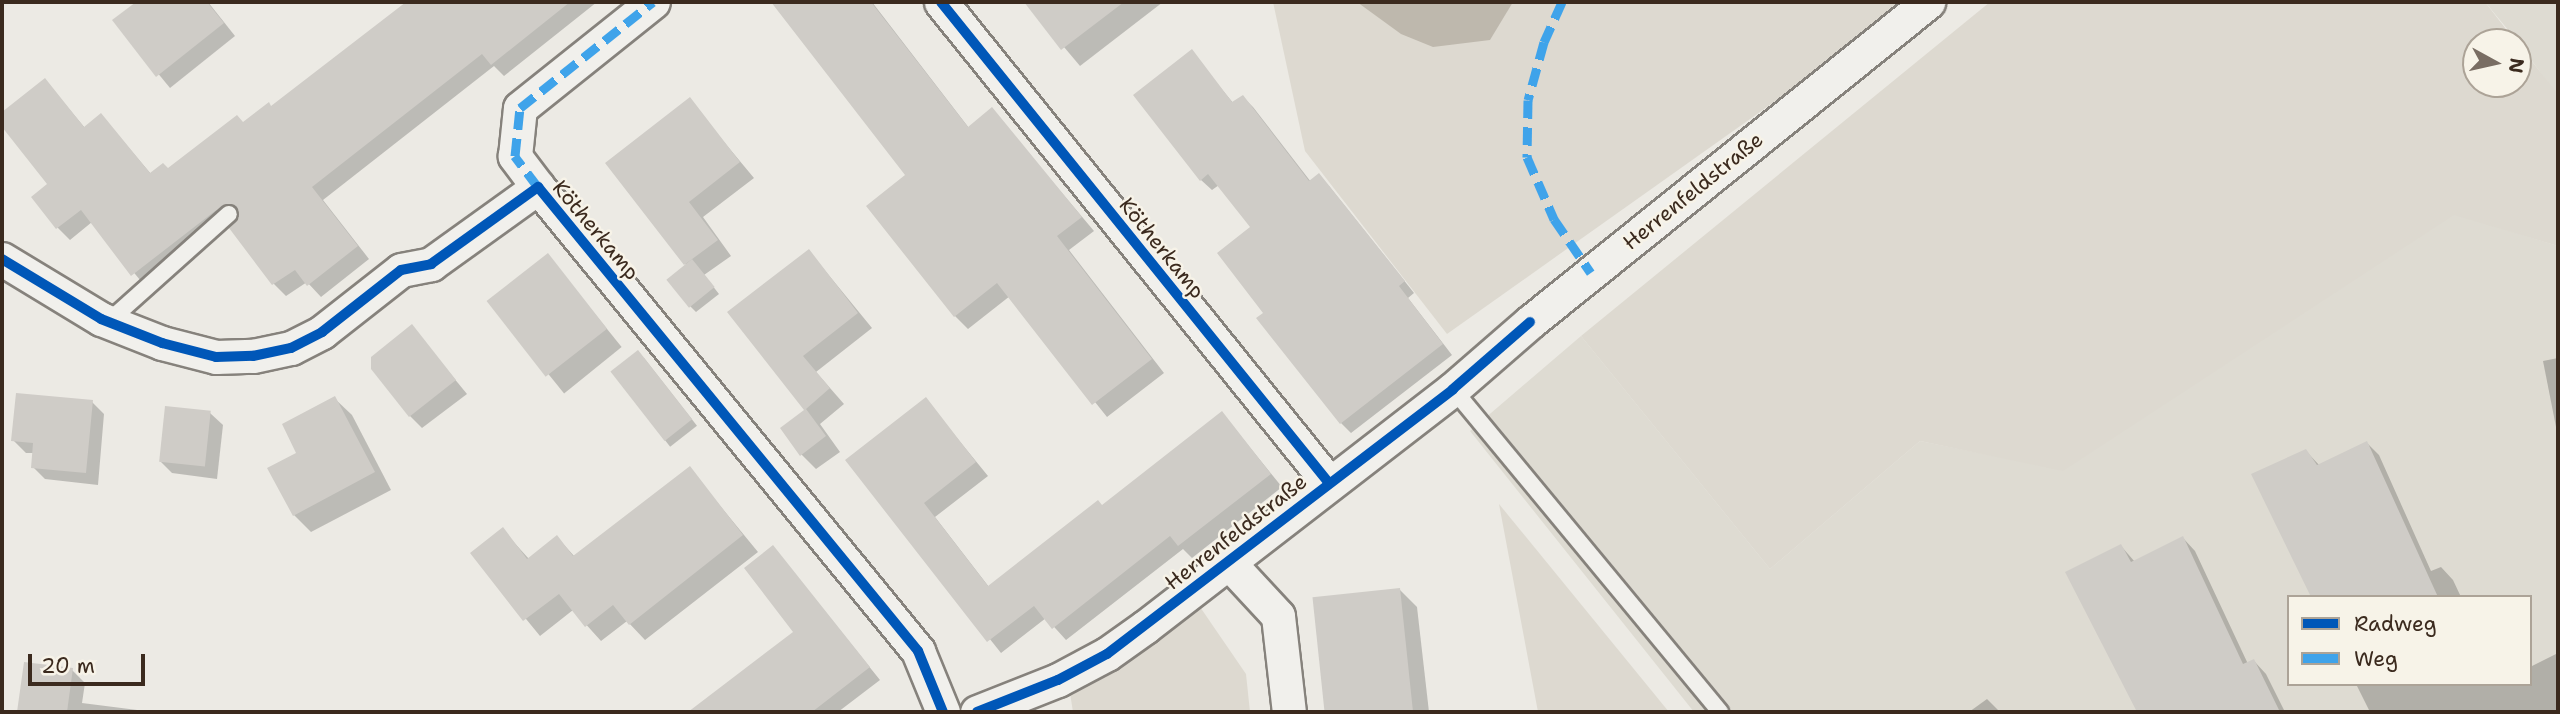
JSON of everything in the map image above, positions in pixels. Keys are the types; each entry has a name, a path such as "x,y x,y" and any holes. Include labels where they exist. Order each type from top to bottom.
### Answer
{"street":[{"name":"Kötherkamp","path":"653,2 520,108 515,156 918,651 943,712"},
{"name":"Kötherkamp","path":"941,2 1329,483"},
{"name":"Herrenfeldstraße","path":"977,712 1058,680 1107,654 1229,563 1453,389 1530,322 1928,2"},
{"name":"Kötherkamp","path":"2,259 108,322 162,343 216,357 253,356 291,348 322,332 401,270 431,264 538,187"},
{"path":"1229,563 1278,616 1289,712"}],"lane":[{"path":"108,322 229,214"},
{"path":"1453,389 1720,712"},
{"path":"1025,712 1058,680"}],"shaded area":[{"path":"1273,2 1915,2 1447,334 1305,151"},
{"path":"1357,2 1513,2 1490,40 1433,47 1401,34"},
{"path":"1990,2 2485,2 2505,28 2462,28 2462,98 2532,98 2532,62 2558,94 2558,246 2454,215 2063,471 1920,441 1770,569 1581,336"},
{"path":"2485,2 2558,2 2557,95 2532,61 2532,28 2506,28"},
{"path":"2454,214 2558,246 2558,712 1694,712 1470,431 1581,336 1770,569 1920,441 2063,470"},
{"path":"1499,504 1669,712 1538,712"},
{"path":"1198,604 1246,674 1250,712 1073,712 1070,693"}],"building":[{"path":"136,2 207,2 224,23 156,77 112,20"},
{"path":"406,2 570,2 491,65 482,54 312,187 358,246 307,286 295,270 272,285 229,228 239,217 237,208 232,204 215,211 131,276 81,210 56,229 31,197 47,184 2,127 2,112 45,78 84,127 101,113 150,173 163,163 168,168 237,115 243,122 269,102 271,106"},
{"path":"771,2 871,2 968,127 992,107 1082,217 1057,236 1152,359 1092,405 997,283 954,317 866,206 905,175"},
{"path":"1024,2 1124,2 1061,50"},
{"path":"1192,49 1232,102 1243,95 1309,181 1319,173 1405,281 1399,286 1443,344 1340,424 1256,318 1263,313 1217,253 1250,227 1208,174 1200,181 1133,95"},
{"path":"690,97 740,162 689,202 718,240 684,265 605,163"},
{"path":"809,249 858,313 803,356 830,388 806,409 826,436 800,456 780,428 804,410 727,312"},
{"path":"548,253 607,329 546,377 487,301"},
{"path":"692,259 715,287 689,308 666,280"},
{"path":"412,324 456,380 409,417 371,369 371,357"},
{"path":"638,350 692,419 665,441 610,372"},
{"path":"16,393 93,400 86,473 31,468 33,443 11,441"},
{"path":"335,396 375,472 293,516 267,468 296,453 282,424"},
{"path":"926,397 976,462 924,503 988,586 1098,500 1102,505 1222,411 1271,474 1178,546 1170,536 1052,629 1034,606 987,642 845,460"},
{"path":"165,406 211,411 205,467 159,462"},
{"path":"2367,441 2437,595 2310,595 2251,474 2306,449 2317,465"},
{"path":"690,466 743,535 629,625 613,605 585,627 559,594 523,621 470,553 503,527 527,559 557,535 573,556"},
{"path":"2183,536 2243,664 2254,659 2280,712 2137,712 2065,572 2121,544 2131,562"},
{"path":"773,545 870,667 812,712 688,712 793,632 744,568"},
{"path":"1400,588 1413,712 1325,712 1312,597"},
{"path":"24,662 73,668 67,712 17,712"}],"marked path":[{"path":"538,187 515,156 520,108 653,2"},
{"path":"1562,2 1544,42 1528,100 1527,157 1554,219 1591,273"}],"cycle path":[{"path":"941,2 1329,483"},
{"path":"2,259 101,319 162,343 216,357 253,356 291,348 322,332 401,270 431,264 538,187 918,651 943,712"},
{"path":"977,712 1058,680 1107,654 1453,389 1530,322"}]}
